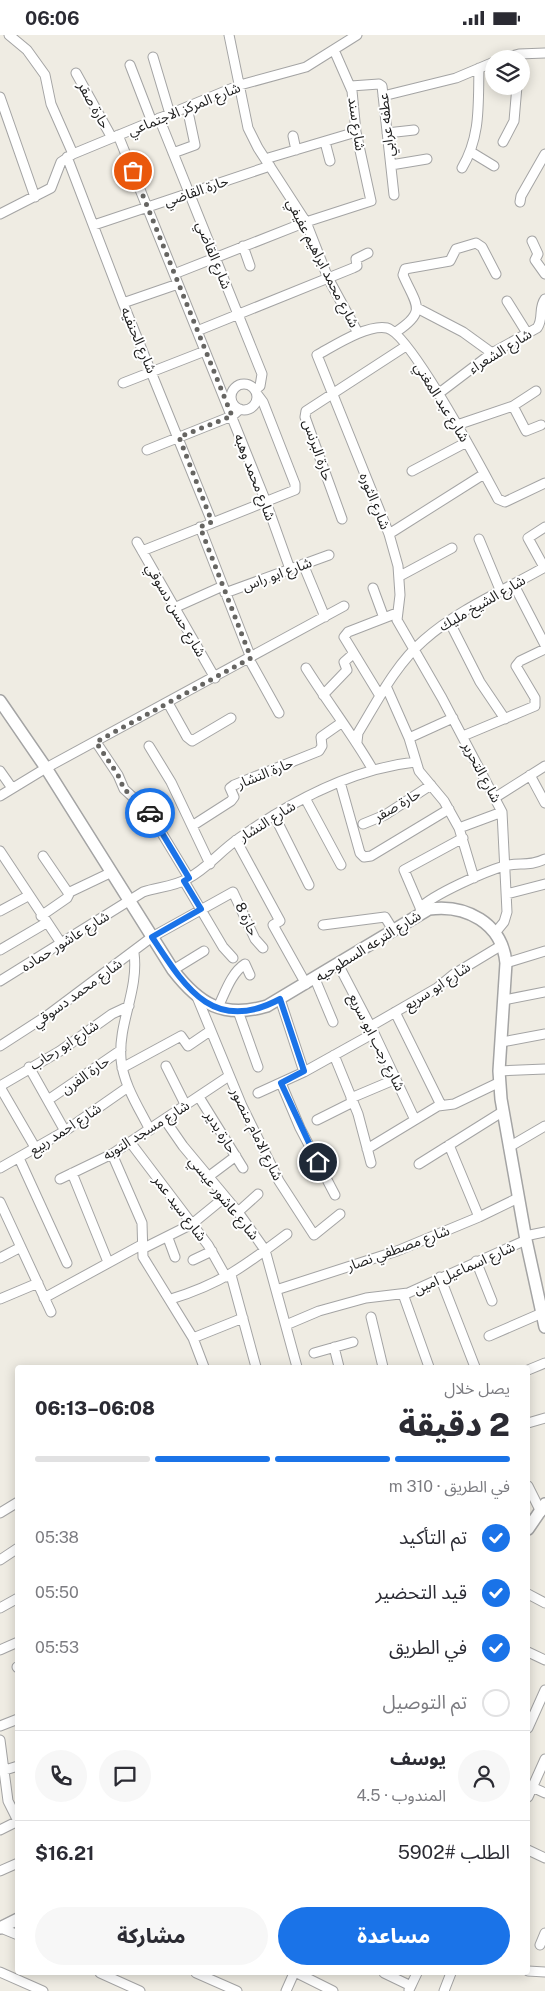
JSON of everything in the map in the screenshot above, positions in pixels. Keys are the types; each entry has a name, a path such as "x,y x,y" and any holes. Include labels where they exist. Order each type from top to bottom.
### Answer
{"street":[{"name":"شارع الحنفيه","path":"10,35 27,50 44,75 51,104 123,303 212,522"},
{"name":"شارع محمد ابراهيم عفيفي","path":"230,35 248,128 267,163 306,222 328,278 358,333"},
{"name":"شارع المركز الاجتماعي","path":"70,155 240,85 306,67 357,35"},
{"name":"شارع سند","path":"306,222 371,201 356,132 351,86 334,50"},
{"path":"530,55 545,53"},
{"path":"154,57 170,114"},
{"name":"شارع القاضي","path":"130,65 155,120 173,153 262,375 260,386 256,392"},
{"path":"383,96 456,78 485,66"},
{"path":"462,168 471,152 478,131 480,68"},
{"name":"حارة صقر","path":"76,73 115,136"},
{"name":"عطفه عرابي","path":"351,86 379,84 382,86 394,195"},
{"path":"502,142 514,121 516,95"},
{"path":"0,97 35,197"},
{"path":"173,153 195,145 187,107"},
{"path":"387,133 414,130"},
{"name":"حارة القاضي","path":"94,225 189,193 296,150 356,132"},
{"name":"شارع محمد وهبه","path":"115,136 147,207 232,416 290,569"},
{"path":"293,137 296,150"},
{"path":"325,142 330,161"},
{"path":"471,152 494,166"},
{"path":"520,202 545,154"},
{"path":"0,214 52,188 61,162 70,155"},
{"path":"391,165 427,159"},
{"path":"174,274 306,222"},
{"path":"532,241 538,253 535,260 545,274"},
{"path":"358,333 381,328 396,332 414,320 417,308 403,275 406,269 450,261 456,249 476,243 482,247 496,274"},
{"path":"243,246 250,265"},
{"path":"197,331 357,266 356,259 368,253"},
{"path":"123,303 178,284"},
{"name":"شارع الشعراء","path":"438,394 492,353 540,324 541,309 545,299"},
{"path":"506,301 527,333"},
{"path":"417,308 463,332 492,353"},
{"name":"شارع عبد المغني","path":"396,332 438,394 501,502 545,483"},
{"name":"شارع الثوره","path":"358,333 317,355 389,535 400,575 397,613 401,629 414,650"},
{"path":"332,394 406,345"},
{"path":"123,383 205,351"},
{"path":"142,551 212,522 291,493 296,487 263,402 249,385 236,387 232,399 240,409"},
{"path":"457,425 513,406 536,391"},
{"path":"147,450 232,416 240,409 252,406 256,392"},
{"name":"حارة البرنس","path":"332,394 308,408 305,414 342,519"},
{"path":"513,406 526,431 541,425"},
{"path":"412,471 467,442"},
{"path":"389,535 484,474"},
{"path":"200,527 250,659 279,713"},
{"path":"545,527 528,538 545,567"},
{"path":"480,539 501,592"},
{"name":"شارع حسن دسوقي","path":"137,542 215,678"},
{"path":"400,575 452,548"},
{"name":"شارع ابو راس","path":"174,608 224,589 329,555"},
{"path":"303,564 325,617"},
{"name":"شارع الشيخ مليك","path":"357,742 358,733 386,686 414,650 450,621 545,567"},
{"path":"514,585 545,645"},
{"path":"373,589 384,618"},
{"path":"0,796 46,768 250,659 344,606"},
{"path":"380,696 344,637 345,634 397,613"},
{"path":"450,621 480,682 505,719"},
{"path":"463,736 532,707 536,703 516,666 520,661 545,649"},
{"name":"شارع التحرير","path":"414,650 463,736 496,797 502,812 507,893 506,918 496,933"},
{"path":"323,695 347,670 344,662 353,654"},
{"path":"306,668 341,723 357,742 373,770"},
{"path":"386,686 409,738 415,762 449,809 459,828 474,878"},
{"name":"شارع الترعه السطوحيه","path":"1,703 46,768 173,970 197,997 218,1007 238,1011 260,1009 338,965 421,910 444,907 467,911 486,922 496,933 502,945 506,963 500,1076 502,1112 525,1238 544,1319"},
{"path":"168,703 187,737 192,741 231,718"},
{"path":"409,738 453,718"},
{"name":"حارة النشار","path":"192,826 231,801 234,797 230,788 234,785 319,751 322,746 321,737 341,723"},
{"path":"96,742 118,775 124,789 149,812 187,879 201,909 223,947 233,958"},
{"path":"149,746 171,781 210,864"},
{"name":"شارع النشار","path":"129,901 149,890 165,887 187,879 210,864 236,840 274,815 305,798 373,770 415,762"},
{"path":"496,797 545,766"},
{"path":"0,771 12,789"},
{"path":"530,775 545,803"},
{"path":"340,782 360,853 366,857 449,809"},
{"name":"حارة صقر","path":"363,824 385,815 431,785"},
{"path":"305,798 341,865"},
{"path":"459,828 502,812"},
{"path":"274,815 309,885"},
{"path":"463,838 404,870 421,910 432,899 474,878 505,866 533,865 545,859"},
{"path":"236,840 280,921 273,925 310,981 333,1022"},
{"path":"1,854 61,943"},
{"path":"43,856 69,894"},
{"path":"0,950 44,919 69,894 112,872"},
{"path":"507,893 545,884"},
{"name":"حارة 8","path":"152,937 234,892 253,934 263,949"},
{"path":"0,911 28,896"},
{"name":"شارع عاشور حماده","path":"0,981 129,901"},
{"path":"323,925 385,917 393,930"},
{"name":"شارع محمد دسوقي","path":"0,1047 134,953 152,937"},
{"name":"شارع ابو سريع","path":"258,1093 334,1055 395,1012 437,988 454,974 502,945"},
{"path":"173,970 204,951"},
{"path":"506,963 545,951"},
{"path":"134,953 134,980 121,1050 122,1068 128,1087 150,1130"},
{"path":"218,1007 230,981 242,965 245,964 250,975"},
{"name":"شارع رجب ابو سريع","path":"338,965 373,1029 415,1120"},
{"path":"504,1000 545,992"},
{"name":"شارع الامام منصور","path":"197,997 229,1075 279,1181 314,1235 340,1215"},
{"path":"280,999 304,1071"},
{"name":"شارع ابو رحاب","path":"0,1087 29,1067 60,1051 112,1014 129,1005"},
{"path":"238,1011 258,1067"},
{"path":"395,1012 441,1105"},
{"path":"122,1068 181,1037 188,1045 210,1031"},
{"path":"502,1041 545,1034"},
{"name":"حارة الفرن","path":"48,1100 121,1050"},
{"path":"334,1055 352,1100 371,1163"},
{"path":"166,1066 186,1106"},
{"path":"29,1067 65,1131"},
{"path":"367,1149 441,1105 454,1104 500,1076 545,1069"},
{"name":"شارع مسجد التوبه","path":"60,1179 112,1154 186,1106 229,1075"},
{"path":"317,1120 352,1100 396,1079"},
{"path":"281,1083 300,1128 335,1195"},
{"path":"0,1087 36,1149"},
{"name":"شارع احمد ربيع","path":"0,1168 65,1131 128,1087"},
{"name":"حارة بدير","path":"199,1097 244,1168"},
{"path":"418,1164 502,1112"},
{"name":"شارع عاشور عيسي","path":"165,1120 183,1146 238,1212 265,1250 296,1365"},
{"path":"509,1147 545,1126"},
{"name":"شارع سيد عمر","path":"130,1142 229,1276 255,1365"},
{"path":"449,1145 479,1217"},
{"path":"112,1154 142,1223 142,1246 148,1267 171,1299 193,1338 203,1365"},
{"path":"208,1177 236,1156"},
{"path":"19,1158 67,1263"},
{"path":"72,1173 108,1262"},
{"path":"238,1212 258,1194"},
{"path":"44,1298 108,1262 142,1246 168,1237 192,1224 225,1197"},
{"name":"شارع مصطفي نصار","path":"276,1290 397,1251 479,1217 518,1198"},
{"path":"1,1208 51,1312"},
{"name":"شارع اسماعيل امين","path":"286,1325 319,1311 366,1298 403,1294 525,1238 545,1232"},
{"path":"171,1299 229,1276 287,1235"},
{"path":"168,1237 175,1257"},
{"path":"0,1258 21,1247"},
{"path":"193,1260 212,1251"},
{"path":"476,1261 492,1301"},
{"path":"440,1277 474,1365"},
{"path":"0,1299 38,1283"},
{"path":"403,1294 428,1365"},
{"path":"372,1317 383,1365"},
{"path":"193,1338 243,1318"},
{"path":"488,1336 544,1319"},
{"path":"314,1353 353,1343"},
{"path":"334,1347 338,1365"},
{"path":"530,1369 545,1363"},
{"path":"530,1422 545,1418"},
{"path":"530,1489 543,1508 530,1526"},
{"path":"0,1513 15,1504"},
{"path":"0,1560 15,1550"},
{"path":"530,1595 545,1603"},
{"path":"0,1608 15,1600"},
{"path":"0,1650 15,1643"},
{"path":"530,1653 545,1661"},
{"path":"531,1710 545,1690"},
{"path":"0,1726 15,1720"},
{"path":"0,1741 8,1801 15,1815"},
{"path":"530,1792 545,1759"},
{"path":"5,1770 15,1767"},
{"path":"532,1787 545,1793"},
{"path":"0,1830 15,1822"},
{"path":"530,1851 545,1858"},
{"path":"0,1871 15,1864"},
{"path":"0,1928 15,1920"},
{"path":"0,1928 15,1934"},
{"path":"540,1945 545,1933"},
{"path":"530,1971 545,1972"},
{"path":"0,1972 42,1991"},
{"path":"104,1975 140,1991"},
{"path":"201,1975 237,1991"},
{"path":"286,1991 294,1975"},
{"path":"299,1975 333,1991"},
{"path":"387,1975 410,1988 416,1975"},
{"path":"444,1991 450,1977"}],"way so far":[{"path":"133,171 232,416 179,437 212,522 200,527 251,658 96,742 118,775 124,789 145,806 150,813"}],"route":[{"path":"150,813 189,878 184,881 201,909 152,937 173,970 186,986 197,997 210,1004 223,1009 252,1011 280,999 304,1071 281,1083 300,1128 318,1162"}]}
